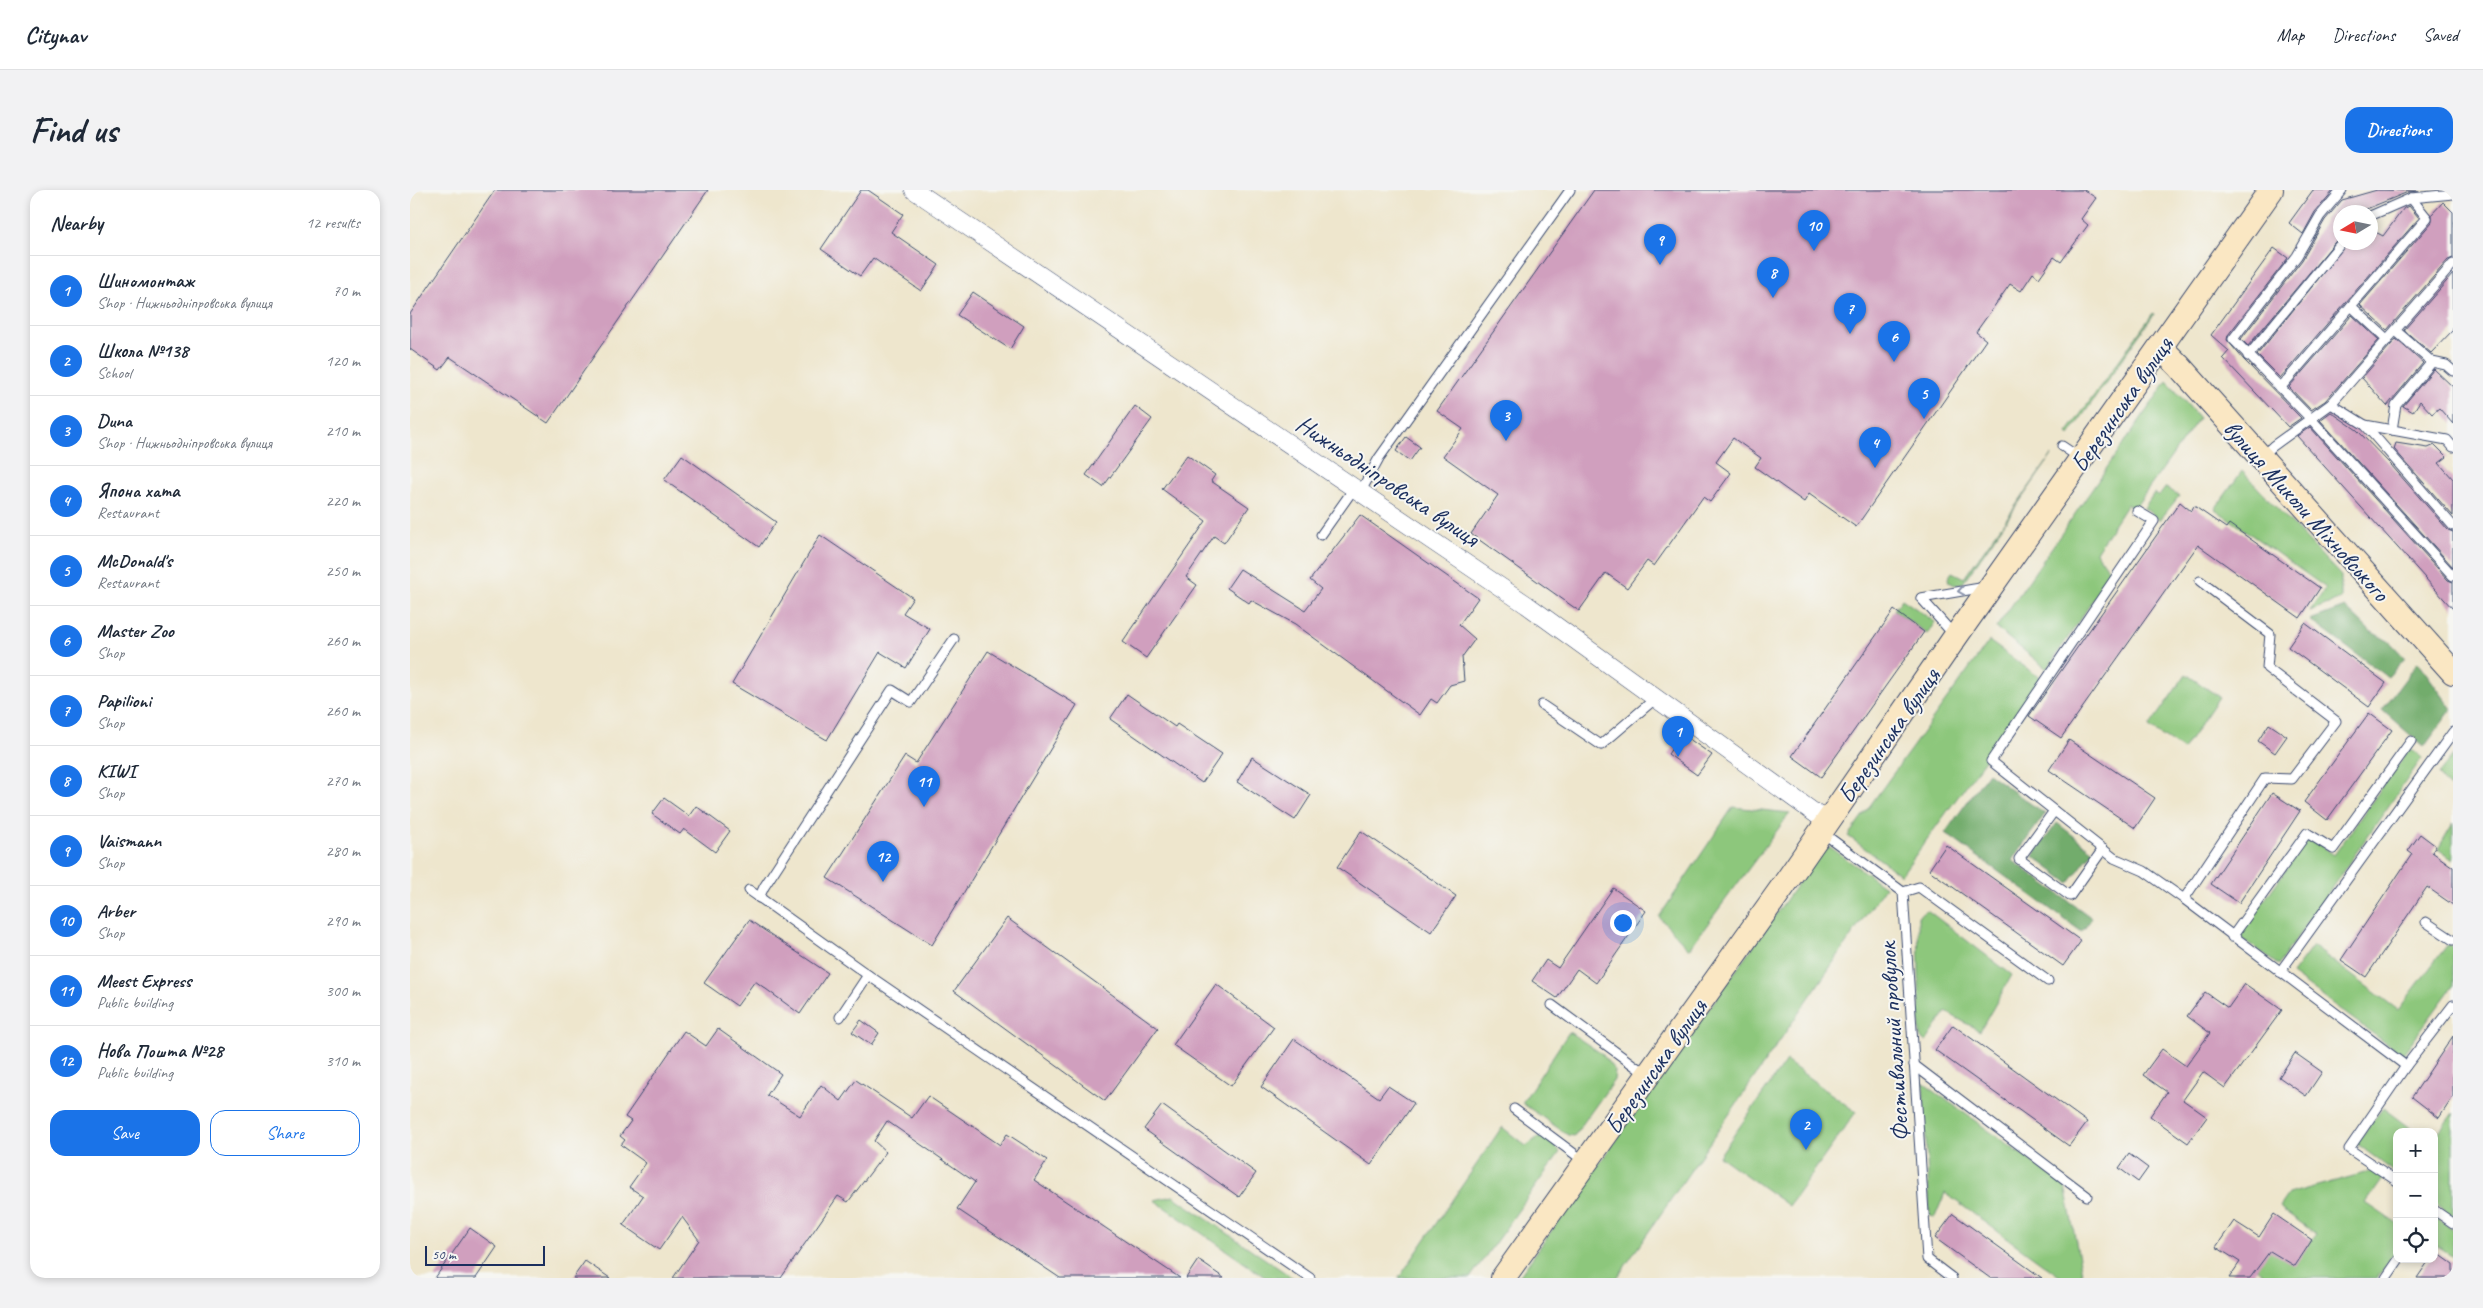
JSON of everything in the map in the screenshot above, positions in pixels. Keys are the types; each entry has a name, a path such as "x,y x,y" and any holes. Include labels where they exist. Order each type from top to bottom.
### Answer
{"street":[{"name":"Нижньодніпровська вулиця","path":"914,190 1527,605 1656,698 1824,827"},
{"name":"Березинська вулиця","path":"1503,1278 1824,827 1998,576 2082,460 2271,190"},
{"name":"вулиця Миколи Міхновського","path":"2160,348 2179,366 2453,672"}],"lane":[{"path":"1321,535 1358,489 1570,190"},
{"path":"2342,190 2320,216 2297,256 2233,339 2312,420 2453,576"},
{"path":"2378,212 2411,198 2453,194"},
{"path":"2281,387 2427,218 2411,198"},
{"path":"2248,356 2335,250"},
{"path":"2260,457 2272,446 2312,420 2331,404 2453,264"},
{"path":"2351,306 2388,340"},
{"path":"2396,331 2432,362 2446,364 2453,371"},
{"path":"2392,430 2396,405 2432,362"},
{"path":"2331,404 2364,425 2453,526"},
{"path":"2364,425 2447,440 2453,447"},
{"path":"2062,446 2082,460"},
{"path":"2137,511 2154,521 1991,761 2114,858 2144,871 2184,899 2232,937 2406,1066"},
{"path":"1956,636 1921,598 1980,588 1998,576"},
{"path":"2184,899 2265,778 2292,780 2336,721 2267,668 2270,634 2200,581"},
{"path":"759,898 764,887 892,690 911,702 954,639"},
{"path":"1542,704 1601,745 1656,698"},
{"path":"2280,972 2453,732"},
{"path":"2232,937 2307,833 2332,849 2411,740"},
{"path":"2054,811 2019,859 2070,896 2104,849"},
{"path":"1824,827 1903,892 1919,887 2048,981"},
{"path":"749,890 868,975 1310,1278"},
{"name":"Фестивальний провулок","path":"1903,892 1927,1259 1952,1278"},
{"path":"2426,922 2453,940"},
{"path":"840,1017 868,975"},
{"path":"1552,1005 1648,1075"},
{"path":"2393,1179 2349,1149 2406,1066 2453,1005"},
{"path":"1914,1065 2086,1196"},
{"path":"1514,1109 1587,1162"},
{"path":"2438,1213 2453,1223"},
{"path":"2386,1278 2396,1263"}],"green space":[{"path":"2154,314 2069,435 2067,433"},
{"path":"2167,381 2199,418 2134,509 2127,504 2096,552 2111,573 2047,669 1996,628"},
{"path":"2052,455 1963,583 1955,585 1949,582 1948,578 1952,572 1964,578"},
{"path":"2242,471 2341,576 2341,599 2310,611 2326,588 2215,509"},
{"path":"2166,487 2179,496 2160,520 2144,508 2154,493 2159,496"},
{"path":"1902,599 1935,622 1927,634 1894,610"},
{"path":"2345,607 2370,631 2390,642 2405,658 2388,677 2310,620"},
{"path":"1989,641 2043,680 1901,875 1848,836"},
{"path":"2418,662 2452,709 2424,747 2382,710"},
{"path":"2186,674 2219,697 2183,750 2149,727"},
{"path":"2410,748 2422,758 2278,965 2239,936 2309,837 2334,855"},
{"path":"2453,755 2453,792 2438,774"},
{"path":"1988,773 2045,814 2012,860 2092,918 2082,932 1945,833"},
{"path":"1733,807 1790,813 1689,949 1659,917"},
{"path":"2057,823 2093,851 2069,883 2033,856"},
{"path":"2453,823 2453,860 2438,849"},
{"path":"1830,847 1885,887 1617,1278 1518,1278 1813,862 1822,851"},
{"path":"1927,910 2012,975 1980,1031 1946,1012 1926,1042 1920,1037 1918,916"},
{"path":"2448,944 2453,948 2453,986 2402,1055 2292,974 2313,946 2398,1010"},
{"path":"1569,1032 1602,1054 1615,1071 1614,1080 1574,1136 1568,1135 1522,1103"},
{"path":"1786,1061 1856,1112 1789,1206 1719,1156"},
{"path":"1923,1083 2065,1186 2083,1278 2062,1278 1945,1193 1935,1217 1930,1216"},
{"path":"2383,1108 2410,1128 2393,1128 2393,1171 2356,1143"},
{"path":"2453,1113 2453,1216 2438,1205 2438,1133"},
{"path":"1502,1127 1526,1146 1537,1138 1545,1137 1560,1152 1470,1278 1399,1278"},
{"path":"2372,1171 2383,1179 2366,1203 2393,1221 2393,1256 2377,1278 2269,1278 2256,1268 2270,1249 2294,1265 2316,1234 2279,1207 2288,1194"},
{"path":"1173,1196 1293,1278 1266,1278 1154,1200"},
{"path":"2438,1219 2453,1230 2453,1257 2438,1247"}],"building":[{"path":"495,190 708,190 548,423 450,357 440,370 410,349 410,314"},
{"path":"861,190 868,190 903,214 891,232 939,265 921,291 873,258 860,276 821,249"},
{"path":"1594,190 2084,190 2096,198 2081,219 2088,225 2061,262 2054,257 2039,278 2033,273 2021,291 2010,284 1976,332 1986,340 1856,527 1809,494 1804,502 1755,467 1761,458 1733,438 1716,462 1731,473 1710,502 1703,497 1654,566 1647,561 1627,588 1606,573 1579,611 1471,534 1498,495 1443,456 1463,429 1437,411"},
{"path":"2313,190 2334,190 2315,212 2303,234 2289,223"},
{"path":"2377,190 2419,191 2408,192 2376,205 2338,205 2342,200"},
{"path":"2443,202 2453,212 2453,258 2448,260 2387,330 2360,305 2432,222 2432,214"},
{"path":"2409,206 2419,218 2280,378 2257,355 2342,250 2378,250 2378,233 2383,236 2404,208"},
{"path":"2333,211 2333,244 2248,346 2241,339 2302,260 2325,220"},
{"path":"2274,248 2288,258 2228,335 2227,340 2301,418 2288,427 2223,358 2229,351 2211,335"},
{"path":"2453,274 2453,330 2431,353 2404,330"},
{"path":"973,292 1024,326 1010,349 957,315"},
{"path":"2352,315 2379,340 2325,401 2311,410 2289,387"},
{"path":"2396,339 2423,363 2387,406 2362,378"},
{"path":"2434,369 2453,387 2453,424 2439,408 2432,414 2420,401 2413,412 2403,406"},
{"path":"1135,406 1152,419 1103,487 1086,475"},
{"path":"2331,412 2357,430 2391,465 2448,530 2453,532 2453,567 2320,420"},
{"path":"2310,427 2448,580 2453,582 2453,609 2297,436"},
{"path":"1406,437 1420,447 1410,461 1396,451"},
{"path":"2396,443 2428,448 2435,445 2447,457 2439,463 2453,479 2453,516 2394,449"},
{"path":"682,455 776,522 759,547 664,480"},
{"path":"1187,455 1215,475 1211,481 1249,507 1224,543 1214,536 1186,577 1197,585 1146,658 1123,642 1206,521 1162,489"},
{"path":"2180,502 2191,511 2194,506 2226,528 2229,524 2320,588 2300,618 2198,545 2061,738 2029,716"},
{"path":"1360,515 1478,598 1459,625 1475,639 1462,657 1464,681 1450,685 1437,703 1431,699 1420,715 1295,624 1251,600 1249,603 1227,588 1240,569 1305,610 1321,589 1310,580"},
{"path":"820,535 913,598 903,613 930,629 906,668 880,652 827,740 732,684"},
{"path":"1894,610 1924,632 1821,777 1792,756"},
{"path":"2305,623 2386,683 2369,707 2288,647"},
{"path":"988,651 1077,705 932,945 827,878 905,756 916,763"},
{"path":"1127,694 1175,727 1177,724 1222,754 1202,783 1110,719"},
{"path":"2369,713 2392,730 2327,820 2304,802"},
{"path":"2269,724 2287,736 2275,753 2258,741"},
{"path":"1682,734 1712,755 1697,775 1668,754"},
{"path":"2069,740 2155,798 2135,828 2049,770"},
{"path":"1252,757 1311,795 1295,820 1237,782"},
{"path":"2272,793 2300,811 2239,903 2211,884"},
{"path":"664,798 689,816 696,806 730,831 715,852 684,829 680,834 652,814"},
{"path":"1361,831 1456,896 1431,932 1337,867"},
{"path":"2420,834 2436,846 2432,852 2453,867 2453,905 2427,887 2366,977 2341,960 2412,854 2408,851"},
{"path":"1946,845 2081,941 2063,966 1929,870"},
{"path":"1613,888 1646,911 1596,983 1577,969 1557,998 1532,981 1546,960 1558,968"},
{"path":"1007,918 1158,1028 1105,1101 954,991"},
{"path":"749,920 828,973 800,1014 755,981 737,1006 704,983"},
{"path":"1216,984 1274,1027 1231,1086 1173,1045"},
{"path":"2245,984 2282,1010 2225,1088 2203,1072 2183,1100 2207,1117 2188,1143 2150,1116 2167,1092 2143,1075 2162,1049 2186,1066 2210,1033 2187,1016 2205,992 2228,1008"},
{"path":"861,1020 879,1033 871,1045 852,1032"},
{"path":"1953,1025 2087,1122 2069,1146 1935,1050"},
{"path":"718,1029 781,1074 767,1095 800,1116 821,1085 841,1101 856,1080 912,1118 928,1096 1000,1145 1007,1134 1047,1160 1034,1180 1180,1278 1060,1278 957,1209 975,1182 887,1121 874,1141 886,1152 848,1202 838,1196 781,1278 673,1278 699,1240 682,1217 659,1250 623,1225 643,1196 629,1187 646,1163 621,1145 625,1140 620,1136 631,1121 625,1117 684,1031 706,1046"},
{"path":"2453,1036 2453,1097 2439,1118 2412,1097"},
{"path":"1294,1039 1379,1098 1388,1086 1414,1103 1371,1165 1261,1087"},
{"path":"2295,1053 2322,1072 2306,1096 2279,1077"},
{"path":"1162,1105 1256,1173 1239,1197 1144,1129"},
{"path":"2129,1154 2148,1168 2138,1182 2119,1168"},
{"path":"1953,1214 2042,1278 1990,1278 1935,1238"},
{"path":"2274,1214 2312,1240 2295,1266 2270,1251 2250,1278 2229,1278 2240,1262 2216,1247 2234,1221 2259,1237"},
{"path":"470,1228 497,1247 476,1278 435,1278"},
{"path":"2438,1253 2453,1264 2453,1278 2417,1278 2427,1263 2438,1263"},
{"path":"1198,1260 1224,1278 1186,1278"},
{"path":"585,1261 610,1278 573,1278"}],"place":[{"name":"Arber","path":"1814,251"},
{"name":"Vaismann","path":"1660,265"},
{"name":"KIWI","path":"1773,298"},
{"name":"Papilioni","path":"1850,334"},
{"name":"Master Zoo","path":"1894,362"},
{"name":"McDonald's","path":"1924,419"},
{"name":"Duna","path":"1506,441"},
{"name":"Япона хата","path":"1875,468"},
{"name":"Шиномонтаж","path":"1678,757"},
{"name":"Meest Express","path":"924,807"},
{"name":"Нова Пошта №28","path":"883,882"},
{"name":"Школа №138","path":"1806,1150"}]}
